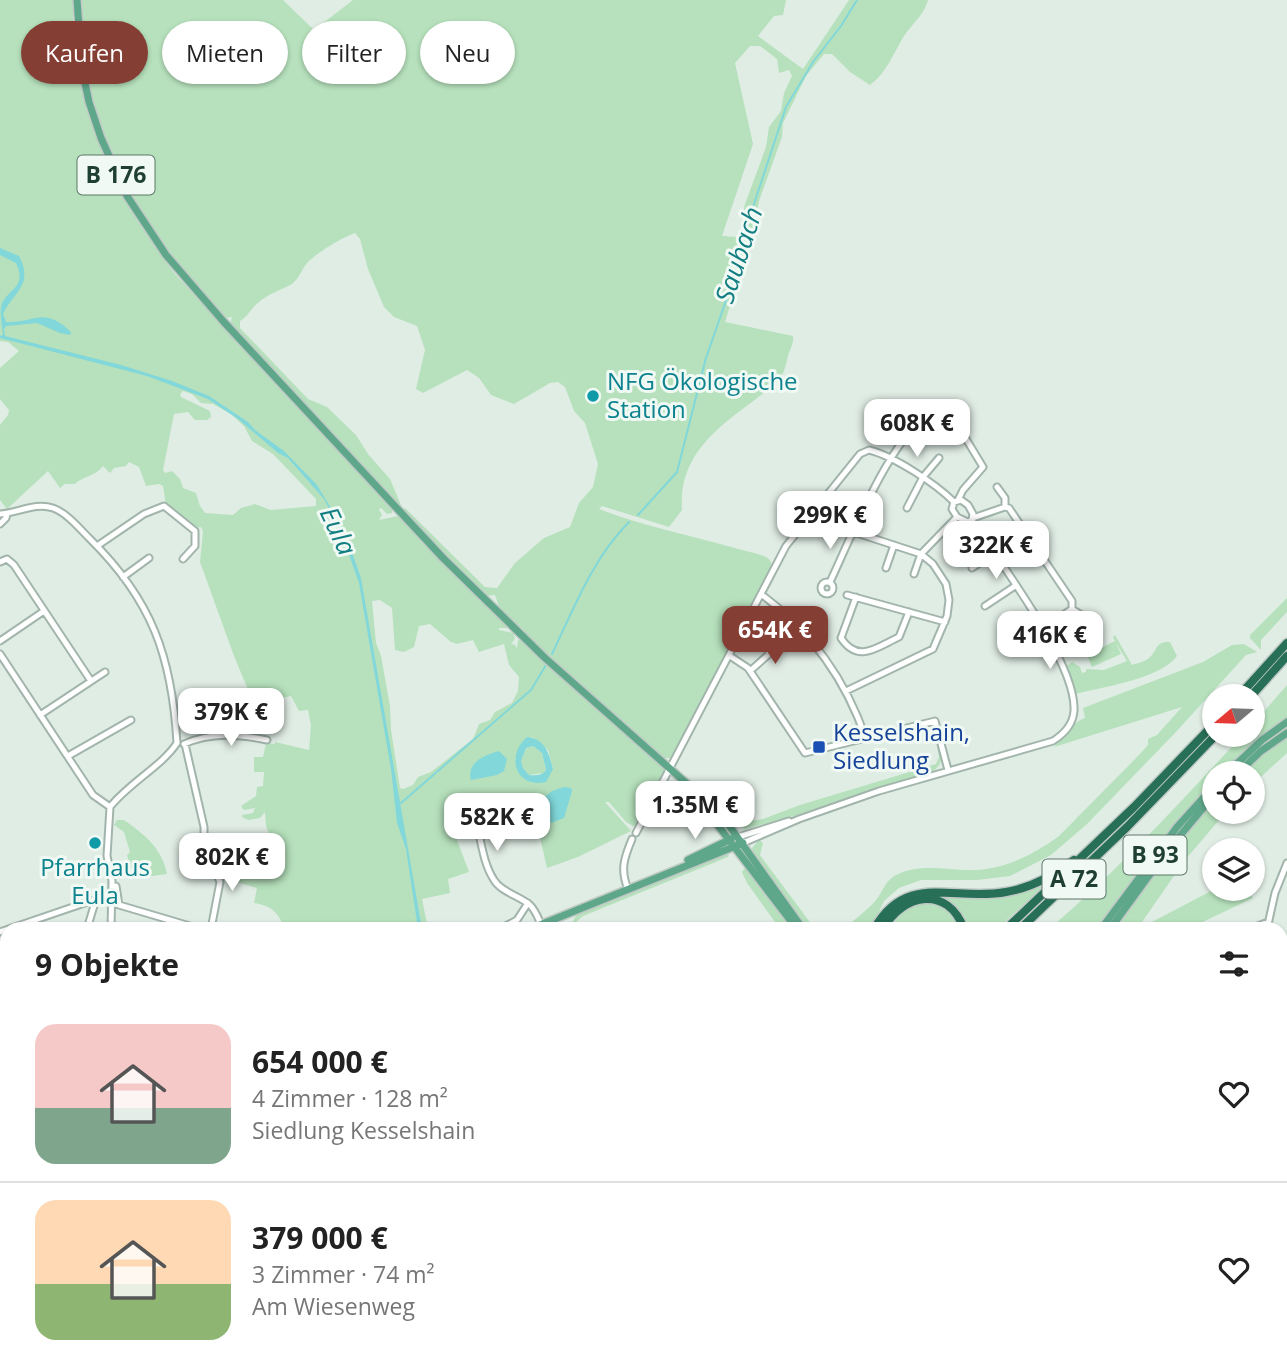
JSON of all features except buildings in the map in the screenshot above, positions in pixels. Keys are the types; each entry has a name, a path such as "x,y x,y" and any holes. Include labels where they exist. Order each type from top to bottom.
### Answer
{"highway":[{"path":"1250,684 1287,642"},
{"path":"1262,684 1287,656"},
{"name":"A 72","path":"1013,922 1096,844 1202,736"},
{"name":"A 72","path":"1027,922 1127,827 1204,747"},
{"path":"879,922 887,910 907,896 931,892 992,894 1020,889 1047,878 1096,844"},
{"path":"888,922 906,903 923,899 947,906 955,912 960,922"}],"main road":[{"name":"B 176","path":"77,0 82,69 96,125 121,185 166,255 223,321 443,558 545,658 720,813 736,841 792,922"},
{"path":"1240,761 1287,722"},
{"path":"1251,761 1287,733"},
{"name":"B 93","path":"1106,922 1177,827 1202,799"},
{"name":"B 93","path":"1115,922 1167,851 1202,809"},
{"name":"B 176","path":"736,841 798,922"},
{"path":"554,922 736,841"}],"street":[{"path":"830,582 889,459 924,416 941,405 951,414 984,467 962,490 956,501 952,509 957,517 966,522 1005,507"},
{"path":"636,833 786,547 865,450 874,451 923,477 956,501 970,507 972,519 1062,663 1073,701 1073,714 1066,730 1053,741 891,788 736,841"},
{"path":"907,508 923,477 939,458"},
{"path":"997,487 1005,498 1005,507"},
{"path":"0,524 6,519 3,514 41,506 54,508 97,546 123,577 152,623 167,663 177,743 110,807 107,856 112,887 111,922"},
{"path":"97,546 144,514 164,506 195,531 195,545 183,559"},
{"path":"1005,507 1014,513 1072,601 1072,609"},
{"path":"808,517 921,554 939,571 946,584 949,600 945,622 937,642 929,652 846,691"},
{"path":"914,573 921,554 957,517"},
{"path":"886,568 894,545"},
{"path":"972,568 994,554"},
{"path":"123,577 149,558"},
{"path":"0,562 6,559 10,561 91,681"},
{"path":"985,606 1015,586"},
{"path":"761,594 783,610 805,632 846,691 855,707 866,739"},
{"path":"847,595 945,622"},
{"path":"856,597 841,638 848,647 858,653 865,653 899,637 909,612"},
{"path":"1072,609 1080,614 1084,622"},
{"path":"1024,651 1032,636 1072,609"},
{"path":"0,641 44,611"},
{"path":"750,671 768,655 772,643"},
{"path":"0,654 93,795 110,807"},
{"path":"730,656 750,671 805,753 935,722 948,771"},
{"path":"40,715 105,672"},
{"path":"68,756 131,720"},
{"path":"177,743 185,744 196,737 219,734 244,735 267,740"},
{"path":"185,744 204,838"},
{"path":"473,811 481,847 493,879 528,903 540,922"},
{"path":"628,890 622,870 632,839"},
{"path":"1268,922 1275,893 1287,863"},
{"path":"210,867 218,875 220,882 212,922"},
{"path":"112,887 116,886 119,905 176,922"},
{"path":"29,922 111,894"},
{"path":"89,922 96,899"},
{"path":"513,922 528,903"}],"green space":[{"path":"0,0 73,0 73,21 21,21 21,84 82,84 90,116 109,167 131,211 174,273 392,509 392,513 387,514 379,509 382,515 379,520 398,516 509,628 499,630 513,633 515,638 511,645 514,644 517,648 518,640 523,641 664,768 665,772 635,827 626,822 609,802 605,802 631,831 578,857 547,868 534,811 523,814 518,803 521,815 480,829 478,816 494,811 489,812 484,793 451,803 448,816 469,872 448,879 450,893 422,899 427,922 421,922 416,897 417,922 282,922 274,911 254,903 257,888 224,878 218,868 223,861 240,859 274,845 266,826 265,812 260,818 248,820 242,815 253,813 255,808 244,810 241,806 256,796 257,787 263,786 264,772 254,772 254,757 263,757 266,743 275,742 309,750 311,725 308,710 299,711 291,696 254,704 200,562 203,531 201,527 195,528 166,505 163,486 146,486 139,467 129,462 126,466 114,468 110,473 103,466 75,484 65,484 60,488 48,471 7,509 0,500 0,425 9,410 0,399 0,368 19,351 8,342 0,341","holes":["183,391 192,394 201,403 213,404 231,414 244,426 252,441 273,454 316,499 316,506 271,510 255,504 241,508 233,515 205,513 196,493 183,488 180,479 172,471 165,473 163,470 174,414 188,412 195,420 207,420 211,417 210,411 181,397 180,394","380,600 392,608 395,650 404,652 414,647 419,626 430,624 451,642 457,644 473,640 479,652 504,644 509,665 519,677 518,691 512,703 495,712 490,720 479,724 473,739 431,772 418,777 413,785 403,789 400,788 390,706 376,643 372,601","532,737 548,750 553,769 532,783 515,759"]},
{"path":"80,0 283,0 305,21 302,21 302,84 406,84 406,21 326,21 353,0 786,0 783,15 774,16 758,36 803,69 849,0 928,0 876,80 870,85 850,72 832,54 824,54 806,76 783,123 782,137 759,201 749,255 725,322 793,336 781,377 724,423 701,447 686,475 682,510 669,527 602,506 599,509 653,527 760,555 771,562 769,572 671,758 663,758 528,637 523,629 500,610 495,595 486,596 403,512 405,508 485,587 497,588 515,563 544,538 570,527 579,503 593,487 598,464 585,423 574,411 565,387 558,382 550,383 514,404 491,395 479,378 467,370 423,393 416,389 425,350 417,326 394,317 384,307 368,269 360,239 355,233 318,254 306,264 292,284 257,304 240,321 240,328 308,399 327,407 356,435 368,454 390,479 401,505 399,506 230,324 232,317 224,318 160,239 126,185 100,124 90,84 148,84 148,21 82,21","holes":["750,46 760,46 777,59 779,73 789,70 792,76 784,93 781,111 769,127 766,147 745,204 745,228 738,237 722,236 753,144 735,63"]},
{"path":"1287,598 1287,612 1261,640 1261,650 1250,635"},
{"path":"1115,635 1132,665 1147,659 1165,642 1170,642 1177,656 1158,671 1145,676 1075,694 1066,667 1072,662 1080,667 1082,673 1086,672 1086,669 1104,670 1127,661 1116,643 1121,654 1092,667 1087,655 1115,641"},
{"path":"1244,644 1257,652 1246,655 1220,684 1202,684 1202,703 1087,824 1051,855 1010,876 977,880 921,880 899,888 884,901 874,922 853,922 873,904 892,878 905,871 923,868 970,870 995,867 1028,855 1059,836 1137,757 1148,745 1148,739 1157,735 1182,707 1054,747 1072,726 1085,718 1083,708 1203,662 1232,645"},
{"path":"1287,685 1287,718 1265,735 1265,710"},
{"path":"1287,737 1287,753 1265,773 1265,761 1254,761"},
{"path":"533,746 542,753 546,770 544,773 529,775 521,761 526,748"},
{"path":"937,746 941,760 933,771 794,816 745,829 735,824 763,819 800,805 936,764 939,757"},
{"path":"1232,747 1251,747 1236,761 1218,761"},
{"path":"1202,778 1202,795 1164,838 1102,922 1057,922 1125,859"},
{"path":"1202,814 1202,824 1216,824 1185,860 1142,922 1119,922 1179,840"},
{"path":"117,820 124,820 152,843 165,865 167,874 145,877 143,868 131,869 127,855 130,852 124,832 114,825"},
{"path":"759,840 763,843 760,855 810,922 801,922 754,856 752,848"},
{"path":"730,851 728,857 574,922 577,914"},
{"path":"747,865 789,922 775,922 742,872"},
{"path":"1045,882 1046,884 1005,922 964,922 961,917 924,895 984,898"},
{"path":"1202,896 1202,901 1247,901 1203,922 1152,922"},
{"path":"920,902 935,904 946,909 957,922 891,922 898,912"}],"water":[{"path":"0,248 19,256 24,274 21,287 3,314 6,322 45,317 53,319 71,332 70,335 60,333 37,323 6,326 5,336 121,365 209,396 284,451 317,485 344,530 361,578 421,922 417,922 406,849 397,823 391,769 359,583 341,532 324,499 288,458 208,399 147,376 0,338 3,335 1,307 18,284 19,272 16,263 0,255"},
{"path":"527,737 538,741 545,748 553,769 546,782 527,781 521,776 515,761 520,745","holes":["533,746 542,753 546,770 539,775 529,775 521,761 526,748"]},
{"path":"499,751 507,759 504,771 471,780 474,764 482,757"},
{"path":"571,788 572,791 564,818 551,823 541,800 552,791"}],"waterway":[{"name":"Saubach","path":"638,515 677,472 706,358 786,107 813,62 857,0"},
{"name":"Saubach","path":"552,654 595,567 629,522"},
{"name":"Saubach","path":"401,803 531,690 546,665"}],"place":[{"name":"NFG Ökologische Station","path":"593,396"},
{"name":"Kesselshain, Siedlung","path":"819,747"},
{"name":"Pfarrhaus Eula","path":"95,843"}],"water label":[{"name":"Eula","path":"338,531"}]}
